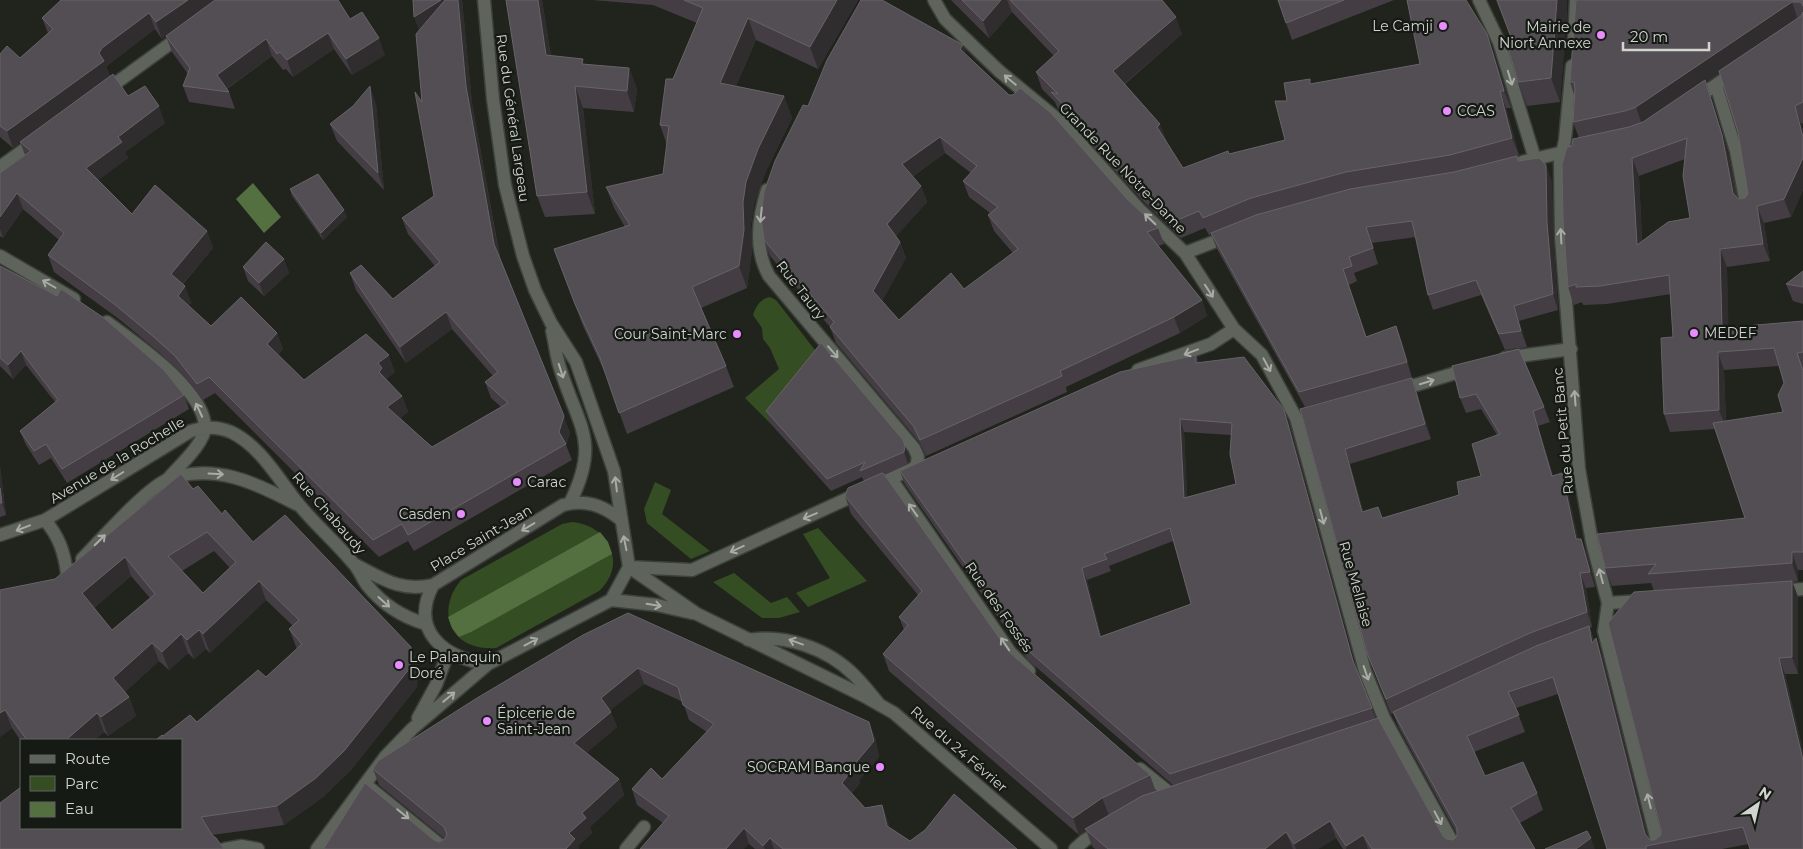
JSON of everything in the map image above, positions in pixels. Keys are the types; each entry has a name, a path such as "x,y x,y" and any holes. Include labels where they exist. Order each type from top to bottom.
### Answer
{"street":[{"name":"Rue du Général Largeau","path":"484,0 493,99 505,185 522,256 535,290 551,323 576,362 614,471 620,519"},
{"name":"Grande Rue Notre-Dame","path":"934,0 945,19 999,71 1062,123 1139,208 1185,253 1234,329"},
{"path":"1480,0 1499,42 1535,159"},
{"name":"Rue du Petit Banc","path":"1576,0 1572,64 1560,163 1561,237 1579,469 1592,542 1608,603 1600,633 1659,849"},
{"path":"94,98 194,26"},
{"path":"1685,106 1748,64"},
{"path":"1716,85 1736,151 1747,209"},
{"path":"0,167 47,133"},
{"path":"1506,167 1576,148"},
{"name":"Rue Taury","path":"772,178 762,207 758,239 761,260 769,276 914,448 918,457 916,467"},
{"path":"1185,253 1242,230"},
{"path":"0,256 83,304"},
{"path":"99,316 154,358 188,391 200,409 205,427 200,442 168,479"},
{"name":"Rue du Général Largeau","path":"551,323 560,368 583,428 586,443 582,475 570,504"},
{"path":"1130,373 1211,344 1234,329"},
{"name":"Rue Mellaise","path":"1234,329 1262,355 1296,418 1365,671 1387,725 1456,849"},
{"path":"1382,395 1506,358 1571,349"},
{"path":"1296,418 1311,414"},
{"name":"Rue Chabaudy","path":"205,427 219,428 244,441 271,468 299,505 354,564 367,585 384,603 406,619 426,624"},
{"name":"Avenue de la Rochelle","path":"0,535 44,520 177,438 205,427"},
{"path":"629,567 692,570 932,461"},
{"name":"Avenue de la Rochelle","path":"44,520 60,540 64,552 63,576 143,497 168,479 193,474 228,475 248,480 299,505"},
{"name":"Rue des Fossés","path":"889,481 907,502 1010,652 1037,678"},
{"path":"570,504 584,502 597,505 620,519 629,567 611,600"},
{"name":"Place Saint-Jean","path":"426,624 424,614 425,601 433,585 570,504"},
{"path":"354,564 396,585 419,588 433,585"},
{"path":"629,567 697,614 748,640 767,637 793,640 839,662 854,675 879,704"},
{"path":"1764,592 1803,589"},
{"path":"1608,603 1657,599"},
{"path":"317,849 385,757 412,729 488,664 611,600 657,605 697,614"},
{"path":"426,624 435,640 448,653 468,662 488,664"},
{"name":"Rue du 24 Février","path":"748,640 879,704 914,730 1051,849"},
{"path":"412,729 436,685 448,653"},
{"path":"1130,760 1171,794"},
{"path":"365,784 445,849"},
{"path":"1155,802 1171,794 1188,791"},
{"path":"1075,849 1085,840 1116,822"},
{"path":"626,849 644,827"},
{"path":"225,849 242,846 258,849"}],"green space":[{"path":"770,297 776,300 822,359 770,423 745,398 779,369 770,348 763,339 762,328 753,315 759,303"},
{"path":"655,482 671,490 662,514 710,551 691,559 647,523 644,509"},
{"path":"572,522 596,530 610,548 613,558 612,569 608,580 599,591 496,648 481,648 468,644 458,637 452,628 449,617 449,605 453,593 461,580 562,524"},
{"path":"818,528 867,581 808,607 796,593 830,578 803,534"},
{"path":"734,573 771,603 787,597 800,612 779,618 762,618 713,582"}],"water":[{"path":"253,183 281,217 264,233 236,199"},
{"path":"600,532 608,542 612,554 471,632 459,637 452,628 448,617"}],"building":[{"path":"61,0 188,0 156,22 149,13 102,48 99,53 104,61 7,131 0,126 0,54 7,46 20,58 53,29 42,18"},
{"path":"215,0 338,0 350,19 362,12 379,38 346,59 328,33 287,60 280,52 277,54 266,39 217,75 229,92 183,86 190,68 166,36"},
{"path":"413,0 441,0 414,17"},
{"path":"445,0 458,0 466,86 494,244 564,416 559,432 566,444 408,535 402,524 373,540 209,377 197,384 175,356 154,337 113,303 48,255 64,233 17,193 0,217 0,173 31,151 20,142 113,74 128,96 145,86 159,106 118,137 122,142 86,168 132,214 155,185 207,231 171,274 185,286 178,296 211,326 241,297 277,333 267,344 304,380 366,334 389,355 378,363 382,368 379,372 402,396 387,407 432,447 508,403 485,382 498,372 446,312 400,347 350,273 361,265 393,299 440,262 402,218 434,196 415,92 422,102 416,34"},
{"path":"506,0 538,0 546,55 583,59 582,64 629,68 627,91 575,86 587,192 537,196"},
{"path":"684,0 837,0 810,47 748,18 720,83 784,96 758,149 746,182 743,202 744,230 739,266 692,287 726,366 619,413 600,358 575,304 554,249 630,225 606,187 663,174 669,126 660,125 666,79 673,79 703,8"},
{"path":"861,0 882,0 963,45 960,49 1009,95 1013,95 1020,88 1051,113 1127,199 1158,228 1147,232 1202,300 1174,317 1060,371 1062,376 920,440 914,427 830,327 834,322 764,240 761,217 764,192 775,161 803,105 808,106 827,60","holes":["940,137 977,166 963,181 998,207 988,215 1018,249 964,289 951,273 899,320 873,291 900,242 887,224 921,186 902,164"]},
{"path":"962,0 1001,0 983,21"},
{"path":"1010,0 1162,0 1176,17 1113,71 1160,124 1157,127 1183,168 1228,151 1229,154 1285,140 1275,101 1287,101 1284,83 1310,79 1310,84 1420,64 1407,0 1466,0 1487,34 1504,91 1500,91 1512,138 1450,155 1346,172 1251,198 1203,218 1199,211 1175,221 1139,186 1051,92 1058,94 1036,72 1059,51"},
{"path":"1278,0 1344,0 1286,23"},
{"path":"1497,0 1557,0 1551,78 1518,82 1508,48 1514,45"},
{"path":"1576,0 1803,0 1803,6 1801,2 1792,2 1636,107 1573,122 1575,89 1574,82 1570,82"},
{"path":"1803,12 1803,102 1795,106 1803,137 1803,158 1784,199 1757,206 1763,244 1720,249 1722,328 1803,321 1803,352 1797,353 1803,371 1803,552 1792,552 1792,563 1648,574 1656,564 1605,568 1597,534 1745,518 1713,423 1783,412 1778,395 1784,383 1774,348 1718,352 1719,410 1664,414 1661,338 1673,337 1669,275 1600,286 1576,287 1576,284 1568,287 1563,219 1562,164 1567,147 1572,146 1573,139 1629,127 1643,122 1705,80 1722,135 1733,193 1738,199 1745,198 1748,194 1738,132 1719,71 1801,16","holes":["1687,138 1683,176 1690,218 1668,222 1637,245 1632,158"]},
{"path":"370,86 378,173 330,124 353,106"},
{"path":"1517,156 1518,161 1539,158 1546,165 1547,222 1553,294 1514,306 1521,331 1499,334 1476,280 1428,295 1412,221 1366,227 1373,248 1349,257 1352,266 1343,269 1366,337 1396,326 1407,362 1299,392 1211,233 1256,215 1350,189 1454,172"},
{"path":"318,174 344,210 321,233 290,189"},
{"path":"266,242 284,259 259,283 243,267"},
{"path":"0,266 57,296 61,289 104,318 164,370 184,395 62,469 46,444 34,451 20,431 58,400 21,351 8,365 0,358"},
{"path":"1803,271 1803,287 1786,284"},
{"path":"821,343 903,440 904,452 860,471 865,462 827,479 766,411"},
{"path":"1519,349 1544,407 1533,411 1552,476 1562,473 1576,539 1581,539 1590,572 1580,573 1587,612 1530,633 1386,699 1367,653 1300,409 1412,378 1425,424 1345,449 1362,512 1378,507 1382,518 1386,517 1459,495 1457,482 1481,476 1472,444 1500,434 1476,394 1460,398 1452,366"},
{"path":"1196,355 1196,363 1244,357 1284,410 1353,661 1372,708 1170,774 1024,647 900,471 1120,372","holes":["1180,419 1232,423 1230,454 1236,484 1184,498","1170,528 1191,604 1100,637 1082,568 1107,559 1104,554"]},
{"path":"882,473 1009,652 1150,775 1102,798 1073,818 883,654 908,625 899,617 922,591 845,496 848,488"},
{"path":"181,474 193,489 198,486 222,514 225,510 253,542 285,515 411,647 410,668 344,751 316,778 277,806 201,817 212,835 224,849 0,849 0,803 20,788 20,829 182,829 182,739 157,739 190,715 197,722 258,670 266,677 302,644 289,629 299,620 259,581 203,634 199,630 187,640 181,634 162,652 152,643 113,678 129,697 101,717 97,713 67,739 26,739 5,710 0,713 0,590 55,579","holes":["207,532 236,562 203,593 168,556","125,557 155,594 112,630 82,593"]},
{"path":"1792,581 1792,657 1779,658 1803,760 1803,849 1750,849 1743,827 1646,846 1646,849 1607,849 1553,677 1508,692 1519,715 1467,736 1485,776 1523,762 1537,793 1511,808 1535,849 1372,849 1363,835 1346,846 1330,821 1294,844 1286,832 1265,849 1108,849 1085,829 1142,796 1378,718 1443,836 1446,839 1453,840 1457,836 1457,828 1393,712 1536,646 1589,626 1592,643 1596,638 1645,834 1650,840 1655,840 1661,835 1661,830 1608,623 1634,592"},
{"path":"628,613 869,722 874,741 853,766 842,783 865,808 882,805 887,826 910,841 925,830 954,794 1017,849 783,849 770,838 763,846 744,828 726,849 640,849 669,816 632,789 651,768 662,779 714,724 683,705 678,687 638,668 601,698 611,712 574,743 619,779 582,813 586,818 569,833 575,839 566,849 324,848 365,783 434,840 439,842 445,839 447,834 444,827 373,769 378,761 477,698 583,635"},
{"path":"1587,831 1591,838 1576,849 1545,849"}],"place":[{"name":"Le Camji","path":"1443,26"},
{"name":"Mairie de Niort Annexe","path":"1601,35"},
{"name":"CCAS","path":"1447,111"},
{"name":"MEDEF","path":"1694,333"},
{"name":"Cour Saint-Marc","path":"737,334"},
{"name":"Carac","path":"517,482"},
{"name":"Casden","path":"461,514"},
{"name":"Le Palanquin Doré","path":"399,665"},
{"name":"Épicerie de Saint-Jean","path":"487,721"},
{"name":"SOCRAM Banque","path":"880,767"}]}
